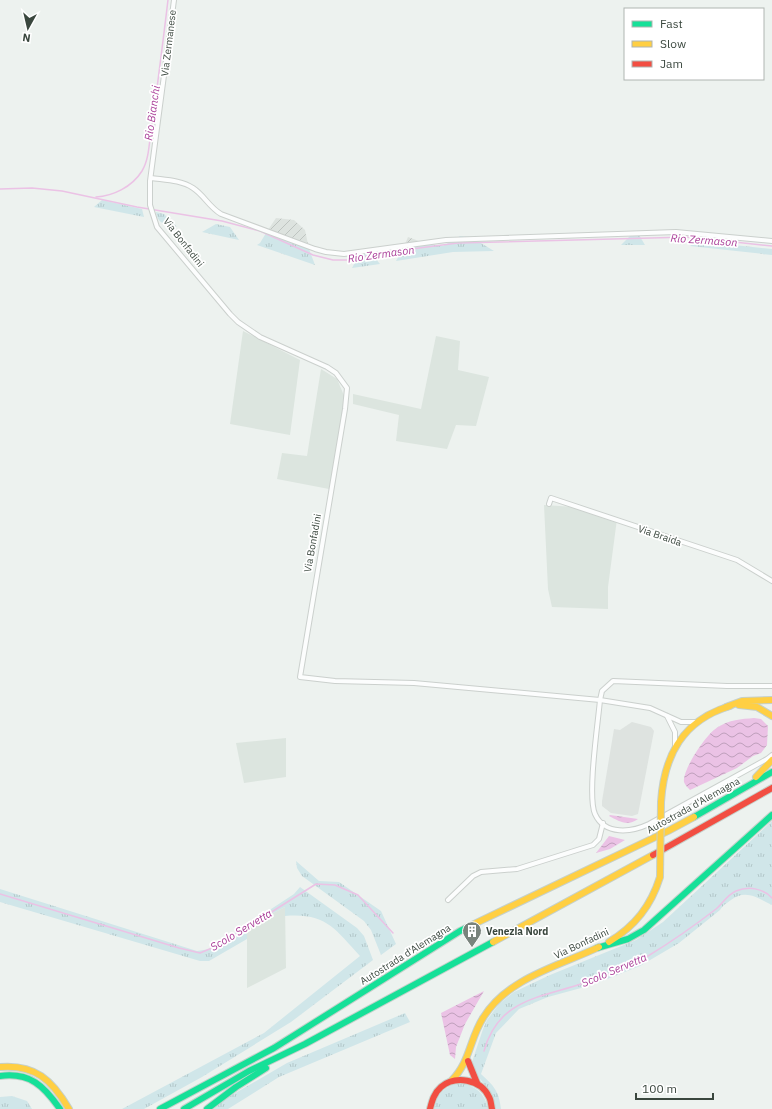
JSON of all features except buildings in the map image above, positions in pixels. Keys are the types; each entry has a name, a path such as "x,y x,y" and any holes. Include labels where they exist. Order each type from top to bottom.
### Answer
{"main road":[{"path":"726,707 742,701 772,700"},
{"name":"Via Bonfadini","path":"468,1061 469,1050 479,1024 497,999 522,981 597,948 629,930 636,923 653,898 660,876 660,802 665,769 675,745 697,722 711,713 726,707 748,705 766,711 772,716"},
{"path":"728,798 762,772 772,760"},
{"name":"Autostrada d'Alemagna","path":"160,1109 274,1048 397,969 460,931 662,835 772,772"},
{"path":"207,1109 236,1086 305,1044 709,824 772,788"},
{"path":"597,948 628,939 644,930 772,815"},
{"path":"184,1109 249,1071 305,1044"},
{"path":"430,1109 431,1102 437,1090 452,1080 464,1069 468,1061"},
{"path":"468,1061 477,1083 488,1094 492,1109"},
{"path":"0,1067 20,1066 41,1075 62,1095 69,1109"},
{"path":"0,1076 13,1074 26,1076 36,1081 45,1089 60,1109"},
{"path":"452,1080 464,1079 477,1083"}],"street":[{"name":"Via Zermanese","path":"150,206 151,178 174,0"},
{"path":"151,178 184,184 194,189 214,210 221,214 315,249 335,253 355,253 446,240 676,232 772,241"},
{"name":"Via Bonfadini","path":"150,206 157,227 238,322 260,337 327,367 336,373 347,388 345,409 300,677 335,681 414,683 600,700 650,708 682,722 697,722"},
{"name":"Via Braida","path":"549,504 551,498 737,560 772,581"},
{"path":"772,686 727,686 613,681 602,691 600,700 592,795 596,815 603,823 612,829 623,832 638,829 772,755"},
{"path":"667,716 675,732 675,745"},
{"path":"448,900 473,876 481,872 517,869 593,844 599,839 603,823"}],"shaded area":[{"path":"276,218 294,220 305,230 309,249 266,233"},
{"path":"408,237 427,244 403,249"},
{"path":"243,331 300,360 290,435 230,424"},
{"path":"436,336 460,341 458,370 489,377 476,426 456,425 447,449 396,441 399,415 353,404 353,394 421,409"},
{"path":"321,369 337,379 345,398 329,489 277,479 282,453 307,456"},
{"path":"544,505 575,507 617,519 608,587 608,609 552,607 548,589"},
{"path":"632,722 651,727 654,731 638,814 632,816 611,813 602,806 602,801 614,729 620,730"},
{"path":"286,738 286,777 244,783 236,743"},
{"path":"285,907 286,968 247,988 247,926"}],"green space":[{"path":"102,200 142,209 144,217 94,207"},
{"path":"156,212 164,214 177,227 161,222"},
{"path":"216,224 230,227 239,240 202,232"},
{"path":"634,232 639,235 645,245 621,245"},
{"path":"266,233 309,249 315,265 257,245"},
{"path":"460,236 471,237 494,251 453,252 396,261 403,249 427,244 443,246"},
{"path":"697,241 772,249 772,255 690,246"},
{"path":"371,253 380,264 352,268 359,255"},
{"path":"772,821 772,905 752,896 742,895 736,897 725,904 720,910 679,943 640,966 592,985 548,997 519,1009 496,1033 481,1074 493,1086 497,1093 501,1109 496,1109 490,1091 475,1073 472,1062 487,1020 499,1004 514,992 550,975 636,940 663,922"},
{"path":"296,861 319,881 339,882 381,911 396,944 381,955 371,930 364,921 302,876 297,868"},
{"path":"300,887 357,928 364,936 373,960 291,1022 202,1077 144,1109 122,1109 264,1033 360,956 336,930 328,924 310,917 285,916 285,907 247,926 247,939 209,961 200,961 0,902 0,889 197,951 210,949 294,894"},
{"path":"405,1013 410,1022 279,1077 228,1109 214,1109 225,1099 287,1063"},
{"path":"459,1083 470,1086 482,1094 487,1103 488,1109 434,1109 439,1095 450,1086"},
{"path":"12,1096 27,1101 32,1109 0,1109 0,1097"}],"water":[{"path":"754,718 761,719 768,726 767,745 761,753 753,756 737,768 690,790 684,782 684,776 696,752 708,736 718,727 731,721"},
{"path":"609,816 638,819 627,823 616,820"},
{"path":"609,836 625,840 610,849 596,853"},
{"path":"484,991 465,1024 456,1047 455,1059 450,1055 441,1013"}],"waterway":[{"name":"Rio Bianchi","path":"96,197 109,195 122,190 138,177 145,166 149,148 168,0"},
{"name":"Rio Zermason","path":"0,189 32,188 62,191 137,207 222,221 260,231 313,255 333,260 347,260 388,252 458,243 689,237 772,246"},
{"name":"Scolo Servetta","path":"0,894 200,953 219,945 316,884 335,885 358,895 393,933"},
{"name":"Scolo Servetta","path":"484,1051 490,1034 499,1021 510,1011 522,1004 535,998 607,975 640,960 699,922 736,891 750,888 760,890 772,898"}],"traffic: fast":[{"path":"694,817 772,772"},
{"path":"597,948 628,939 644,930 772,815"},
{"path":"160,1109 274,1048 460,931 472,925"},
{"path":"184,1109 249,1071 305,1044 493,942"},
{"path":"207,1109 236,1087 266,1068"},
{"path":"0,1076 20,1076 35,1082 42,1087 60,1109"}],"traffic: slow":[{"path":"726,707 742,701 772,700"},
{"path":"739,705 757,707 772,716"},
{"path":"661,802 666,769 679,742 688,730 700,720 714,712 730,706"},
{"path":"756,777 772,760"},
{"path":"660,877 661,802"},
{"path":"472,925 668,831 694,817"},
{"path":"493,942 653,855"},
{"path":"609,942 627,929 641,914 652,897 660,877"},
{"path":"452,1080 463,1066 475,1034 483,1018 493,1004 520,983 551,967 599,947"},
{"path":"0,1067 23,1068 33,1071 49,1082 69,1109"}],"traffic: jam":[{"path":"653,855 772,788"},
{"path":"468,1061 477,1083"},
{"path":"430,1109 435,1094 441,1087 447,1083 460,1080 480,1086 490,1098 492,1109"}],"place":[{"name":"Venezia Nord","path":"472,948"}]}
